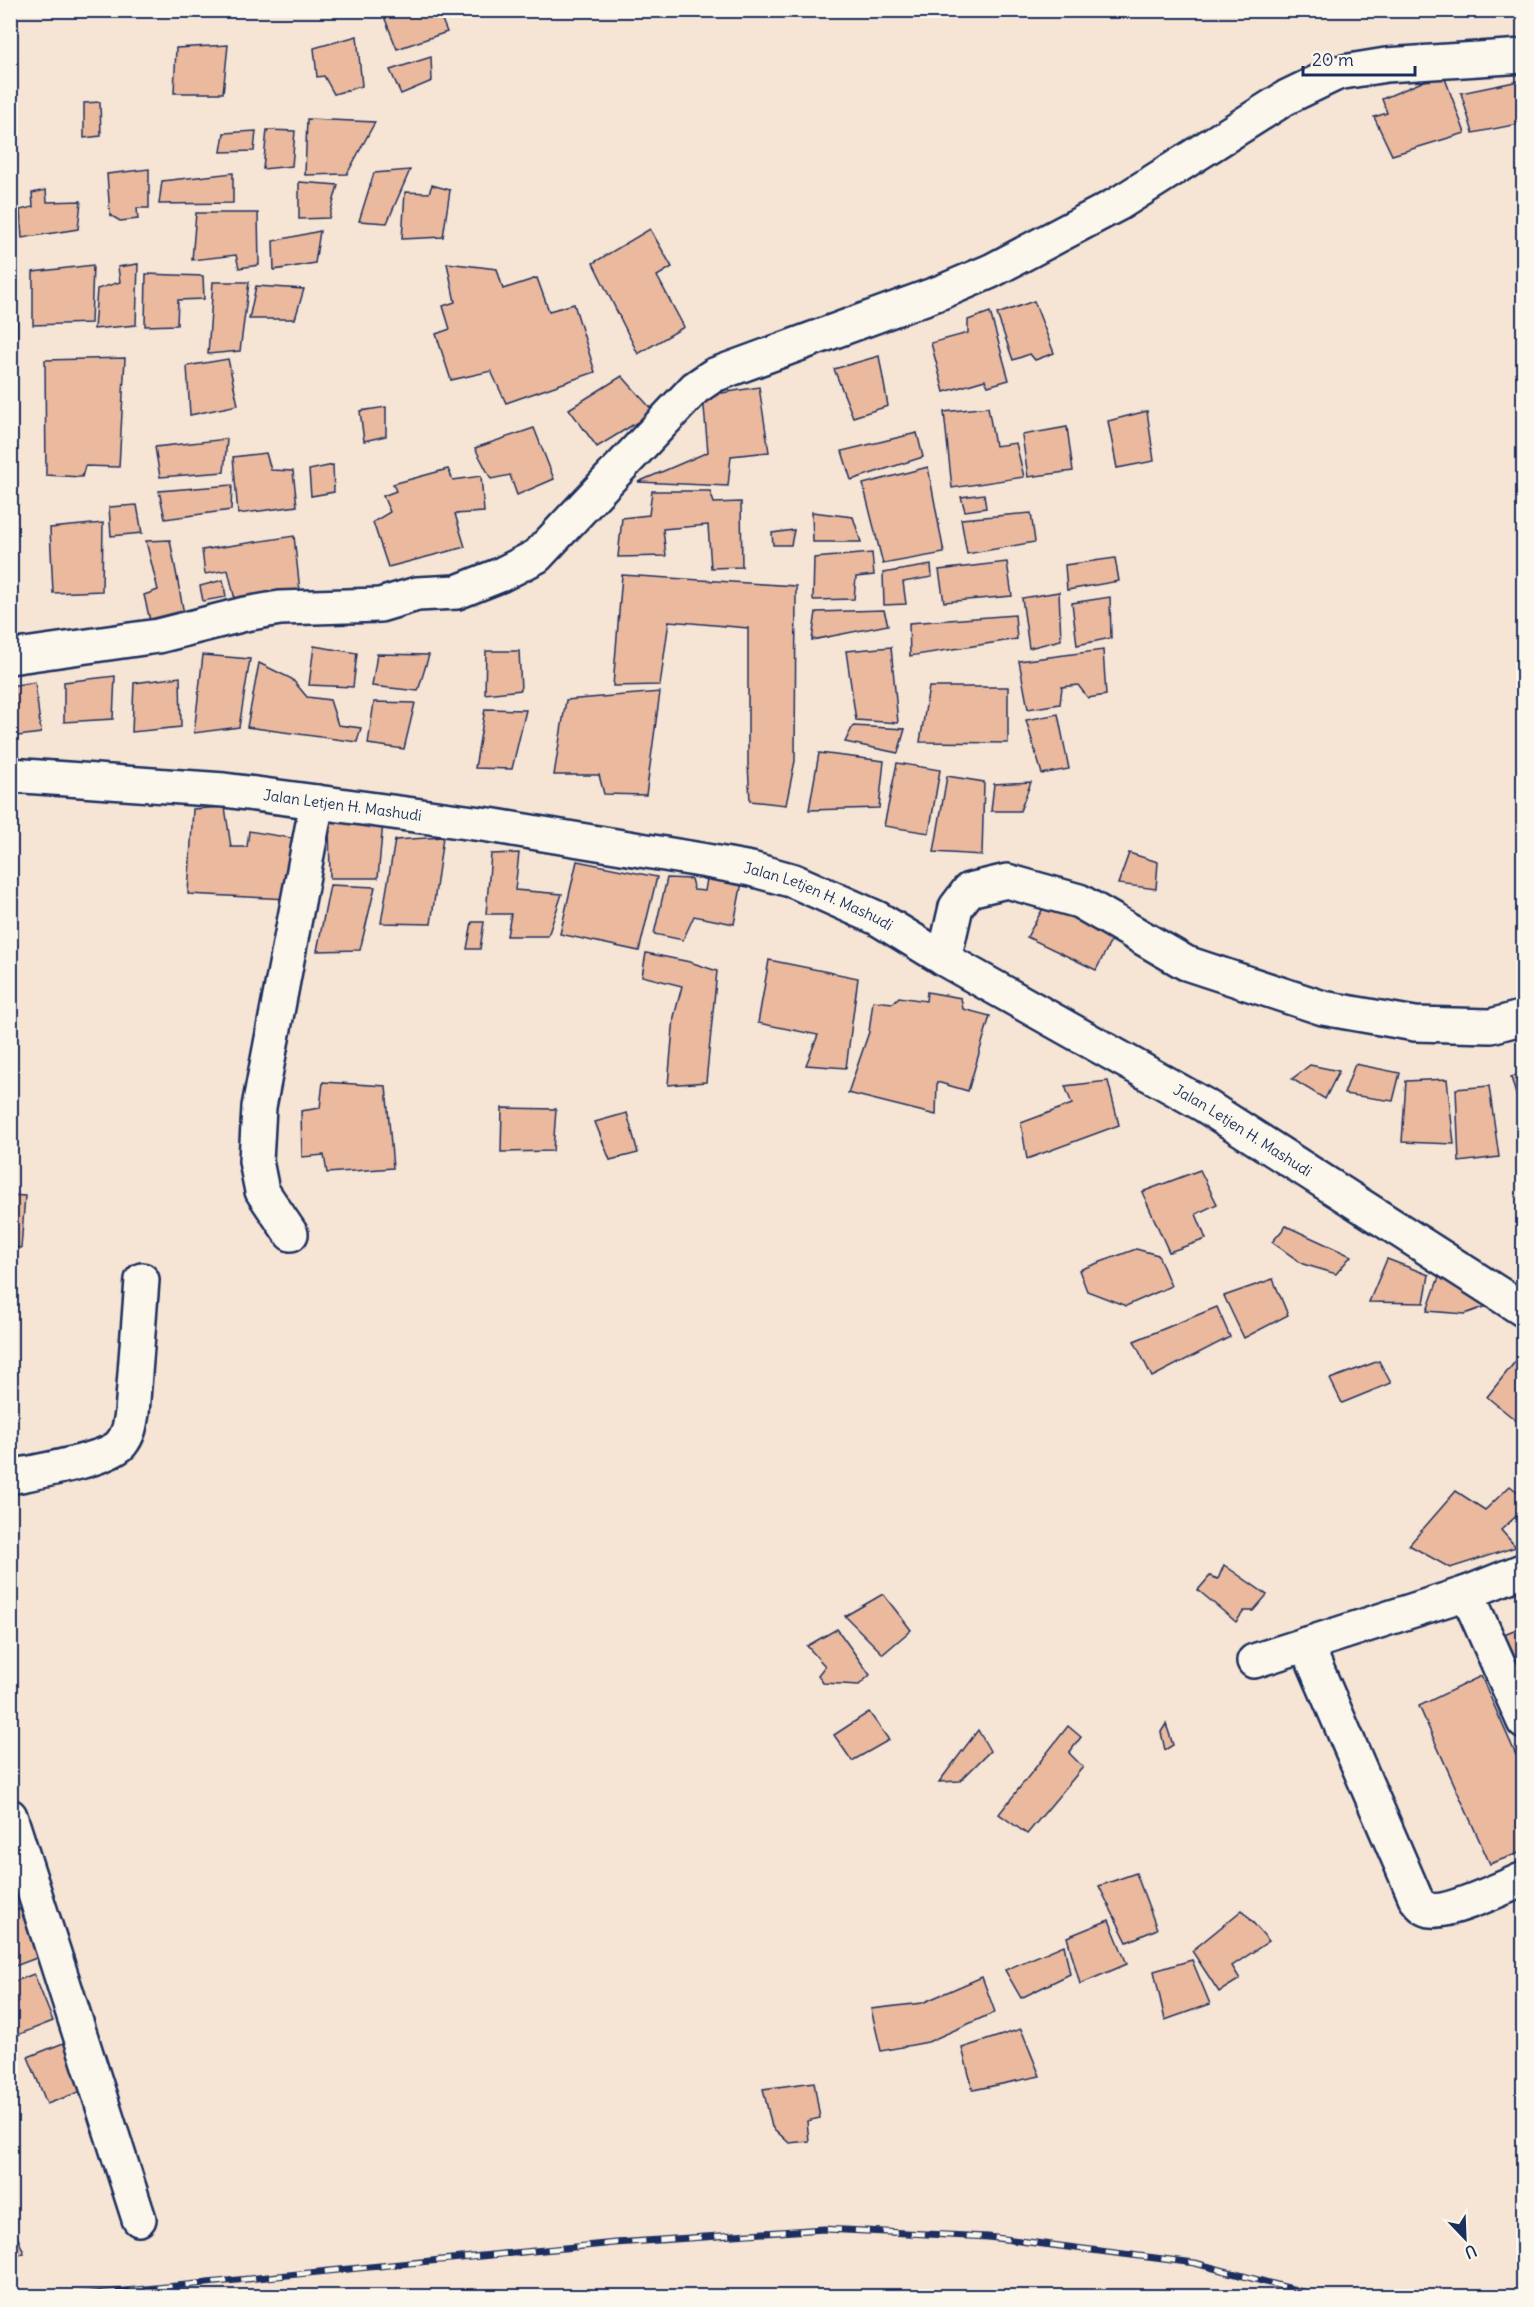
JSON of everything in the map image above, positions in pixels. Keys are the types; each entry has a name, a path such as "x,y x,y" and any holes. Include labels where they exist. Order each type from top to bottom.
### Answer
{"street":[{"path":"10,657 158,636 245,614 280,608 380,605 417,594 457,592 537,556 695,388 714,375 944,291 991,271 1118,204 1287,97 1337,73 1386,65 1524,56"},
{"name":"Jalan Letjen H. Mashudi","path":"10,775 224,790 489,825 752,869 794,881 877,918 944,959 1204,1105 1524,1310"},
{"path":"291,1234 262,1191 256,1161 259,1107 317,802"},
{"path":"944,959 956,907 969,890 1007,881 1079,901 1186,963 1323,1008 1415,1024 1491,1026 1524,1017"},
{"path":"10,1477 82,1462 120,1446 129,1432 132,1413 142,1280"},
{"path":"1254,1661 1467,1593 1524,1570"},
{"path":"1467,1593 1524,1722"},
{"path":"1306,1644 1416,1899 1422,1907 1432,1911 1447,1909 1524,1879"},
{"path":"10,1816 139,2219"}],"building":[{"path":"393,10 438,10 447,32 397,49 383,14"},
{"path":"357,36 362,86 334,94 324,76 317,77 314,48"},
{"path":"228,45 223,93 174,93 176,48"},
{"path":"431,57 432,81 401,94 390,70"},
{"path":"1443,73 1465,133 1392,155 1374,117 1387,113 1382,99"},
{"path":"1524,80 1524,123 1473,133 1461,93"},
{"path":"100,102 101,136 84,138 84,103"},
{"path":"307,119 375,122 347,174 305,175"},
{"path":"267,130 295,131 292,166 263,169"},
{"path":"256,131 254,151 221,152 224,133"},
{"path":"149,169 149,208 137,208 138,219 120,221 110,215 107,174"},
{"path":"410,170 387,223 359,221 374,173"},
{"path":"233,173 233,203 159,204 162,181"},
{"path":"299,182 338,185 329,218 299,219"},
{"path":"432,185 450,190 443,237 402,239 405,192 429,193"},
{"path":"10,190 14,232 10,232"},
{"path":"46,190 47,202 81,201 78,229 22,238 20,210 33,207 32,193"},
{"path":"196,213 258,213 259,265 239,268 236,255 192,260"},
{"path":"650,229 672,267 657,276 684,327 638,354 593,263"},
{"path":"320,231 315,263 274,270 273,241"},
{"path":"447,263 497,269 503,289 537,278 549,311 574,304 595,372 506,403 491,371 451,380 436,334 450,329 443,306 455,302"},
{"path":"138,264 136,325 94,329 97,289 120,282 118,267"},
{"path":"93,265 91,323 33,325 33,272"},
{"path":"146,274 203,276 204,299 178,300 177,325 145,326"},
{"path":"17,277 17,338 10,339 10,278"},
{"path":"213,282 249,282 240,351 208,354"},
{"path":"256,286 304,289 295,319 249,319"},
{"path":"1034,301 1054,353 1035,360 1030,354 1013,360 997,314"},
{"path":"990,312 1009,380 988,386 985,380 944,392 931,343 968,333 968,320"},
{"path":"879,356 888,406 853,417 834,369"},
{"path":"125,358 119,467 85,466 82,477 46,475 45,360"},
{"path":"228,359 238,405 190,415 187,366"},
{"path":"622,376 654,412 597,447 569,409"},
{"path":"759,387 769,452 731,456 728,486 638,482 708,452 703,396"},
{"path":"386,407 386,436 364,441 360,411"},
{"path":"988,407 995,446 1016,443 1024,477 952,488 944,412"},
{"path":"1147,411 1154,461 1117,468 1108,421"},
{"path":"1067,427 1073,471 1028,477 1022,435"},
{"path":"534,428 554,479 517,495 510,475 491,479 475,448"},
{"path":"917,433 923,457 851,480 842,451"},
{"path":"227,439 224,472 160,477 155,447"},
{"path":"266,453 271,470 293,471 297,506 238,514 233,457"},
{"path":"333,465 334,492 311,496 309,470"},
{"path":"928,467 944,553 883,564 863,484"},
{"path":"448,469 453,480 481,476 484,512 455,514 465,547 388,567 373,522 390,512 383,496 396,491 393,484"},
{"path":"232,485 231,510 165,519 159,491"},
{"path":"652,491 710,491 714,503 741,502 742,567 711,568 708,525 663,529 666,556 618,557 622,518 649,515"},
{"path":"984,494 986,508 965,511 961,497"},
{"path":"137,505 142,533 111,536 109,507"},
{"path":"812,512 853,517 861,542 813,542"},
{"path":"1031,513 1035,542 967,554 961,519"},
{"path":"103,523 102,591 53,593 50,528"},
{"path":"794,530 791,545 773,545 772,533"},
{"path":"294,536 300,591 235,600 228,570 205,574 202,550"},
{"path":"170,540 184,614 151,625 144,595 158,590 146,541"},
{"path":"872,553 874,575 856,577 854,599 813,600 814,558"},
{"path":"1115,558 1119,581 1067,590 1065,565"},
{"path":"1007,562 1012,596 944,602 939,570"},
{"path":"931,565 932,577 903,582 906,604 884,605 883,573"},
{"path":"622,575 796,586 795,761 786,805 750,801 748,628 669,621 660,685 613,686"},
{"path":"223,580 226,597 203,601 200,586"},
{"path":"1059,592 1061,640 1029,648 1022,598"},
{"path":"1110,597 1111,638 1077,645 1072,603"},
{"path":"884,610 888,625 812,640 816,612"},
{"path":"1015,615 1017,639 910,656 909,623"},
{"path":"314,646 357,653 353,687 309,685"},
{"path":"891,647 898,723 856,720 846,651"},
{"path":"1103,650 1106,695 1088,698 1078,685 1062,687 1060,704 1028,709 1019,661"},
{"path":"486,651 519,651 521,690 485,694"},
{"path":"377,654 429,655 418,691 372,686"},
{"path":"203,655 250,659 239,727 194,733"},
{"path":"259,663 292,679 307,697 330,700 338,725 361,728 357,742 247,727"},
{"path":"115,676 113,719 64,722 64,682"},
{"path":"180,677 181,727 132,732 134,683"},
{"path":"35,682 41,733 10,737 10,686"},
{"path":"929,687 1008,687 1008,743 920,742"},
{"path":"660,692 646,795 604,794 599,775 554,775 566,700"},
{"path":"374,702 415,703 404,749 368,744"},
{"path":"485,709 526,710 512,769 475,768"},
{"path":"1058,714 1069,769 1042,774 1026,720"},
{"path":"853,726 905,729 898,753 845,742"},
{"path":"819,753 884,761 879,808 809,810"},
{"path":"897,763 940,770 929,833 884,826"},
{"path":"947,776 984,782 982,855 934,852"},
{"path":"1031,782 1020,811 991,811 994,784"},
{"path":"225,807 231,847 247,847 249,831 298,839 289,899 188,894 193,809"},
{"path":"329,819 383,822 378,878 330,878"},
{"path":"443,837 431,924 381,923 395,840"},
{"path":"519,853 515,890 562,894 548,936 507,936 511,914 486,914 491,854"},
{"path":"1129,853 1158,862 1156,889 1118,884"},
{"path":"577,861 657,877 639,951 560,934"},
{"path":"667,878 691,879 694,890 705,891 707,879 742,882 734,924 694,916 683,940 654,934"},
{"path":"330,885 375,887 360,950 317,951"},
{"path":"1046,903 1113,937 1096,970 1027,937"},
{"path":"472,922 484,922 480,949 467,949"},
{"path":"646,953 690,962 717,971 706,1082 668,1085 674,1017 682,986 642,976"},
{"path":"769,960 858,978 846,1068 806,1065 818,1035 758,1023"},
{"path":"927,992 961,998 963,1009 990,1016 968,1091 937,1082 936,1115 848,1093 869,1032 873,1001 893,1003 899,997 926,1001"},
{"path":"1355,1064 1400,1073 1393,1101 1344,1094"},
{"path":"1310,1065 1339,1071 1325,1099 1292,1079"},
{"path":"1524,1073 1524,1123 1511,1077"},
{"path":"1447,1079 1454,1144 1402,1142 1406,1081"},
{"path":"1108,1081 1119,1125 1027,1159 1021,1123 1072,1104 1065,1086"},
{"path":"323,1082 386,1086 393,1168 327,1173 324,1155 302,1157 301,1111 320,1108"},
{"path":"1489,1086 1499,1157 1459,1162 1456,1089"},
{"path":"502,1108 556,1109 553,1151 501,1152"},
{"path":"627,1113 638,1153 610,1160 595,1122"},
{"path":"1200,1170 1217,1204 1196,1214 1206,1239 1169,1252 1142,1192"},
{"path":"10,1195 25,1196 21,1248 10,1247"},
{"path":"1286,1226 1351,1256 1336,1274 1303,1264 1272,1242"},
{"path":"1136,1249 1158,1255 1171,1286 1126,1306 1087,1291 1079,1270"},
{"path":"1387,1259 1429,1275 1424,1303 1369,1302"},
{"path":"1440,1274 1498,1302 1465,1314 1427,1311"},
{"path":"1273,1279 1288,1315 1244,1338 1224,1296"},
{"path":"1217,1307 1230,1337 1152,1377 1134,1341"},
{"path":"1522,1353 1524,1354 1524,1427 1487,1397"},
{"path":"1379,1361 1391,1383 1342,1403 1330,1379"},
{"path":"1510,1486 1524,1497 1524,1509 1501,1530 1516,1547 1450,1568 1409,1545 1456,1491 1485,1510"},
{"path":"1224,1565 1267,1595 1253,1611 1244,1611 1236,1622 1198,1590 1210,1576 1218,1579"},
{"path":"883,1594 911,1630 883,1654 845,1616"},
{"path":"1524,1626 1524,1674 1504,1634"},
{"path":"837,1629 870,1675 859,1685 823,1683 818,1675 825,1666 807,1646"},
{"path":"1481,1676 1524,1773 1524,1851 1490,1864 1419,1706"},
{"path":"869,1712 889,1740 852,1761 834,1735"},
{"path":"1166,1724 1173,1745 1165,1750 1161,1732"},
{"path":"1068,1726 1081,1737 1069,1753 1083,1767 1027,1834 999,1814"},
{"path":"978,1730 990,1751 960,1781 939,1782"},
{"path":"1136,1873 1157,1929 1127,1942 1099,1886"},
{"path":"20,1909 39,1957 10,1968 10,1913"},
{"path":"1242,1910 1269,1941 1232,1966 1240,1979 1219,1992 1192,1951"},
{"path":"1109,1920 1127,1964 1080,1984 1067,1937"},
{"path":"1064,1945 1070,1974 1021,1998 1005,1970"},
{"path":"1192,1960 1210,2004 1165,2020 1154,1971"},
{"path":"34,1974 53,2021 10,2038 10,1983"},
{"path":"982,1977 995,2012 928,2042 881,2051 871,2009 922,2003"},
{"path":"1021,2029 1040,2076 973,2090 962,2048"},
{"path":"71,2040 90,2088 47,2104 28,2057"},
{"path":"814,2082 820,2118 807,2121 809,2141 789,2143 772,2127 763,2089"},
{"path":"10,2219 24,2253 10,2259"}],"railway":[{"path":"74,2296 615,2243 824,2229 988,2237 1195,2263 1318,2296"}]}
